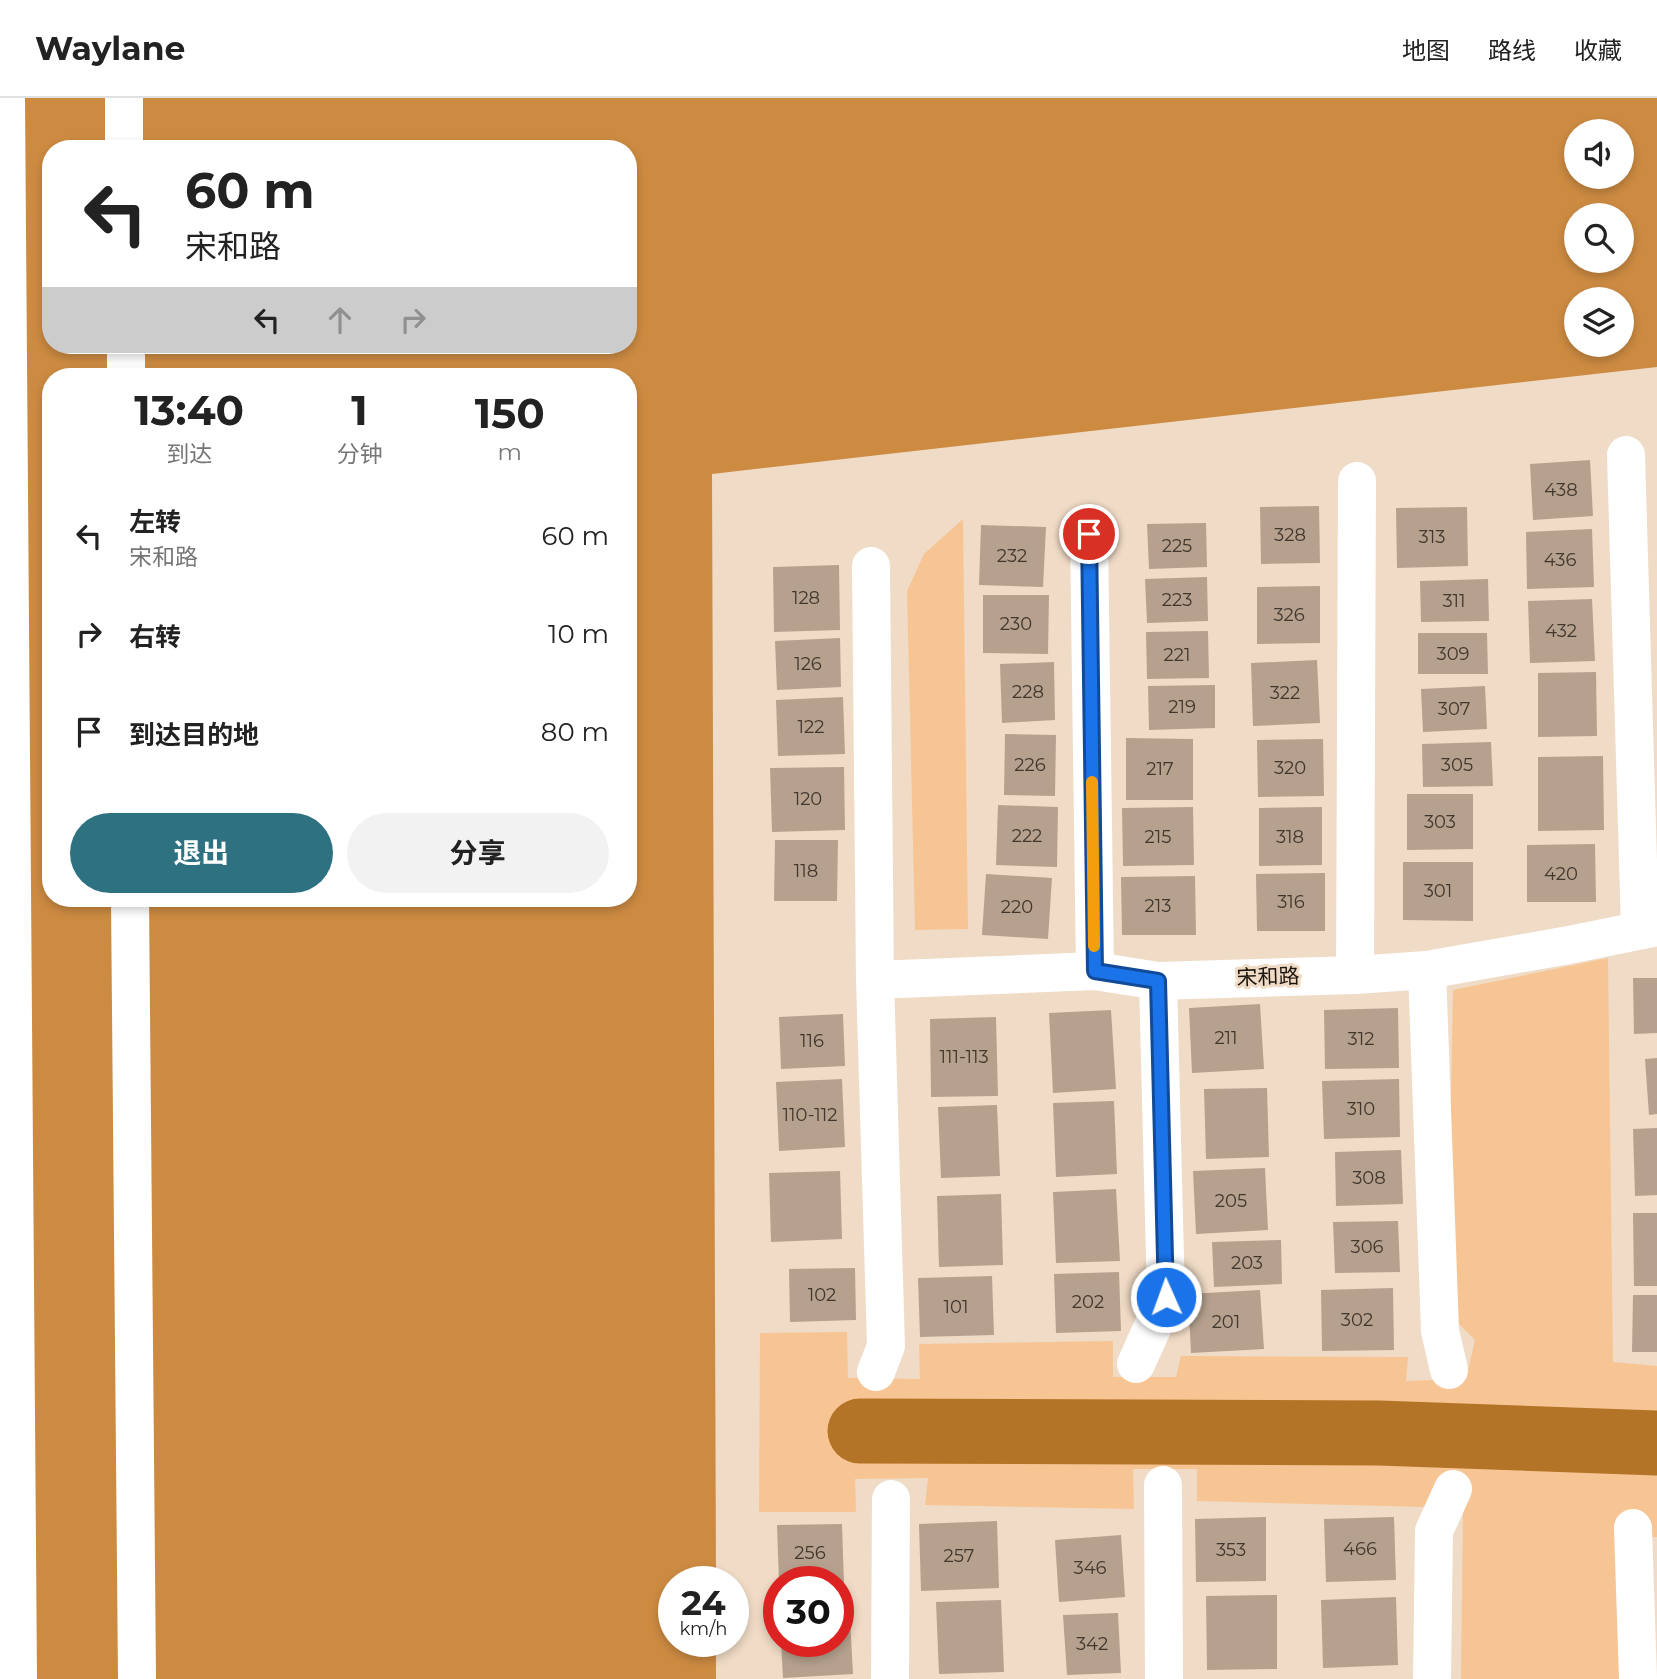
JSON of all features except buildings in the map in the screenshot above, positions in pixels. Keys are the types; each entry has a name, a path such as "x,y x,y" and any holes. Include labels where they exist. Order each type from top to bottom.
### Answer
{"main road":[{"path":"6,98 18,1679"},
{"path":"124,98 124,140"},
{"path":"1626,456 1648,928"},
{"path":"1355,975 1357,481"},
{"path":"1089,534 1095,971"},
{"path":"872,566 875,980 886,1346 876,1372"},
{"path":"131,907 137,1679"},
{"name":"宋和路","path":"875,980 1095,971 1158,981 1355,975 1427,970 1648,928"},
{"path":"1427,970 1440,1331 1449,1370"},
{"path":"1136,1364 1166,1297 1158,981"},
{"path":"1163,1485 1164,1679"},
{"path":"1432,1679 1434,1531 1453,1489"},
{"path":"890,1679 891,1499"},
{"path":"1633,1528 1639,1679"}],"shaded area":[{"path":"0,98 1657,98 1657,367 712,474 716,1566 658,1566 658,1657 716,1657 716,1679 0,1679"},
{"path":"963,519 968,929 915,930 907,591 924,554"},
{"path":"1608,958 1613,1362 1657,1366 1657,1537 1619,1538 1623,1679 1461,1679 1463,1508 1197,1501 1197,1469 1133,1469 1134,1509 925,1505 928,1478 855,1479 856,1512 759,1512 760,1333 847,1332 848,1378 920,1379 919,1344 1113,1341 1113,1377 1176,1377 1181,1356 1408,1357 1406,1381 1466,1379 1475,1340 1447,1312 1453,990"}],"waterway":[{"path":"860,1431 1379,1433 1657,1443"}],"slow traffic":[{"path":"1092,782 1094,946"}],"route":[{"path":"1089,534 1095,971 1158,981 1166,1297"}]}
